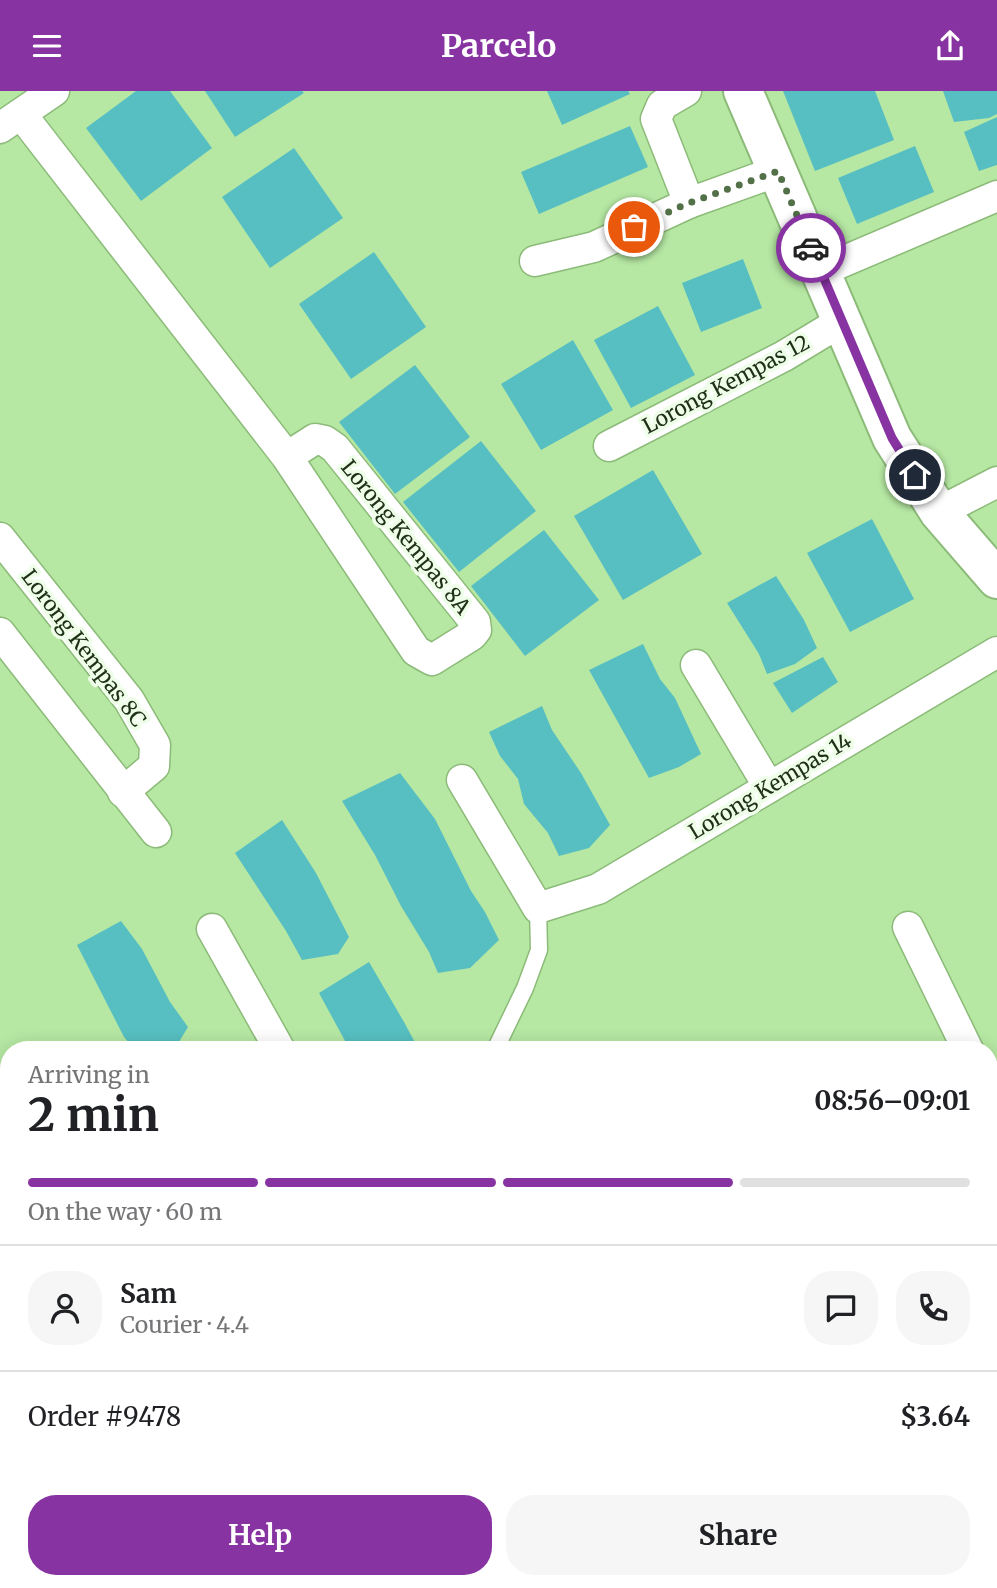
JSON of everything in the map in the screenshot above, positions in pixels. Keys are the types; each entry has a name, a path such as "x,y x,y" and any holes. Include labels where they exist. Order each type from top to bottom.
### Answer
{"street":[{"path":"11,121 54,91"},
{"path":"686,91 662,105 656,119 689,203"},
{"path":"743,91 892,438 939,512 997,579"},
{"name":"Lorong Kempas 8A","path":"11,121 288,457 416,651 432,660 472,635 476,630 475,622 335,448 325,441 314,439 288,457"},
{"path":"536,261 594,247 689,203 778,171"},
{"path":"821,271 997,196"},
{"name":"Lorong Kempas 12","path":"609,446 784,356 842,321"},
{"path":"939,512 997,482"},
{"name":"Lorong Kempas 8C","path":"0,538 129,700 155,745 153,766 123,792"},
{"path":"0,633 156,832"},
{"name":"Lorong Kempas 14","path":"538,908 598,889 997,652"},
{"path":"696,665 769,787"},
{"path":"462,780 538,908"},
{"path":"908,927 964,1041"},
{"path":"212,929 275,1041"}],"lane":[{"path":"499,1041 525,988 539,950 538,908"}],"building":[{"path":"136,91 170,91 212,148 141,201 86,128"},
{"path":"205,91 302,91 304,93 235,137"},
{"path":"547,91 628,91 630,94 562,125"},
{"path":"783,91 875,91 894,140 815,171"},
{"path":"943,91 997,91 997,114 989,118 954,122"},
{"path":"997,117 997,165 979,171 964,132"},
{"path":"630,126 648,167 539,214 521,172"},
{"path":"915,146 934,192 857,224 838,178"},
{"path":"294,148 343,218 270,268 222,197"},
{"path":"374,252 426,327 351,379 299,304"},
{"path":"743,259 762,308 701,332 682,283"},
{"path":"658,306 695,375 631,408 594,340"},
{"path":"573,340 613,410 541,450 501,384"},
{"path":"415,365 470,437 395,494 339,422"},
{"path":"481,441 536,511 459,572 403,502"},
{"path":"653,470 702,554 623,600 574,516"},
{"path":"872,519 914,599 850,632 807,553"},
{"path":"544,530 599,600 525,656 471,586"},
{"path":"776,576 804,620 817,648 795,664 767,674 759,654 727,603"},
{"path":"643,644 660,679 675,698 701,754 679,767 649,778 589,670"},
{"path":"823,657 838,682 792,713 773,683"},
{"path":"542,706 552,730 581,773 610,825 589,848 559,856 548,833 524,804 518,779 500,756 489,732"},
{"path":"400,773 435,819 499,940 470,968 438,973 375,855 342,801"},
{"path":"282,820 316,873 349,937 338,954 302,960 235,853"},
{"path":"121,921 142,949 170,1002 188,1027 179,1041 127,1041 77,945"},
{"path":"369,962 414,1041 345,1041 319,993"}],"way so far":[{"path":"634,227 689,203 778,171 811,248"}],"route":[{"path":"811,248 892,438 915,475"}]}
